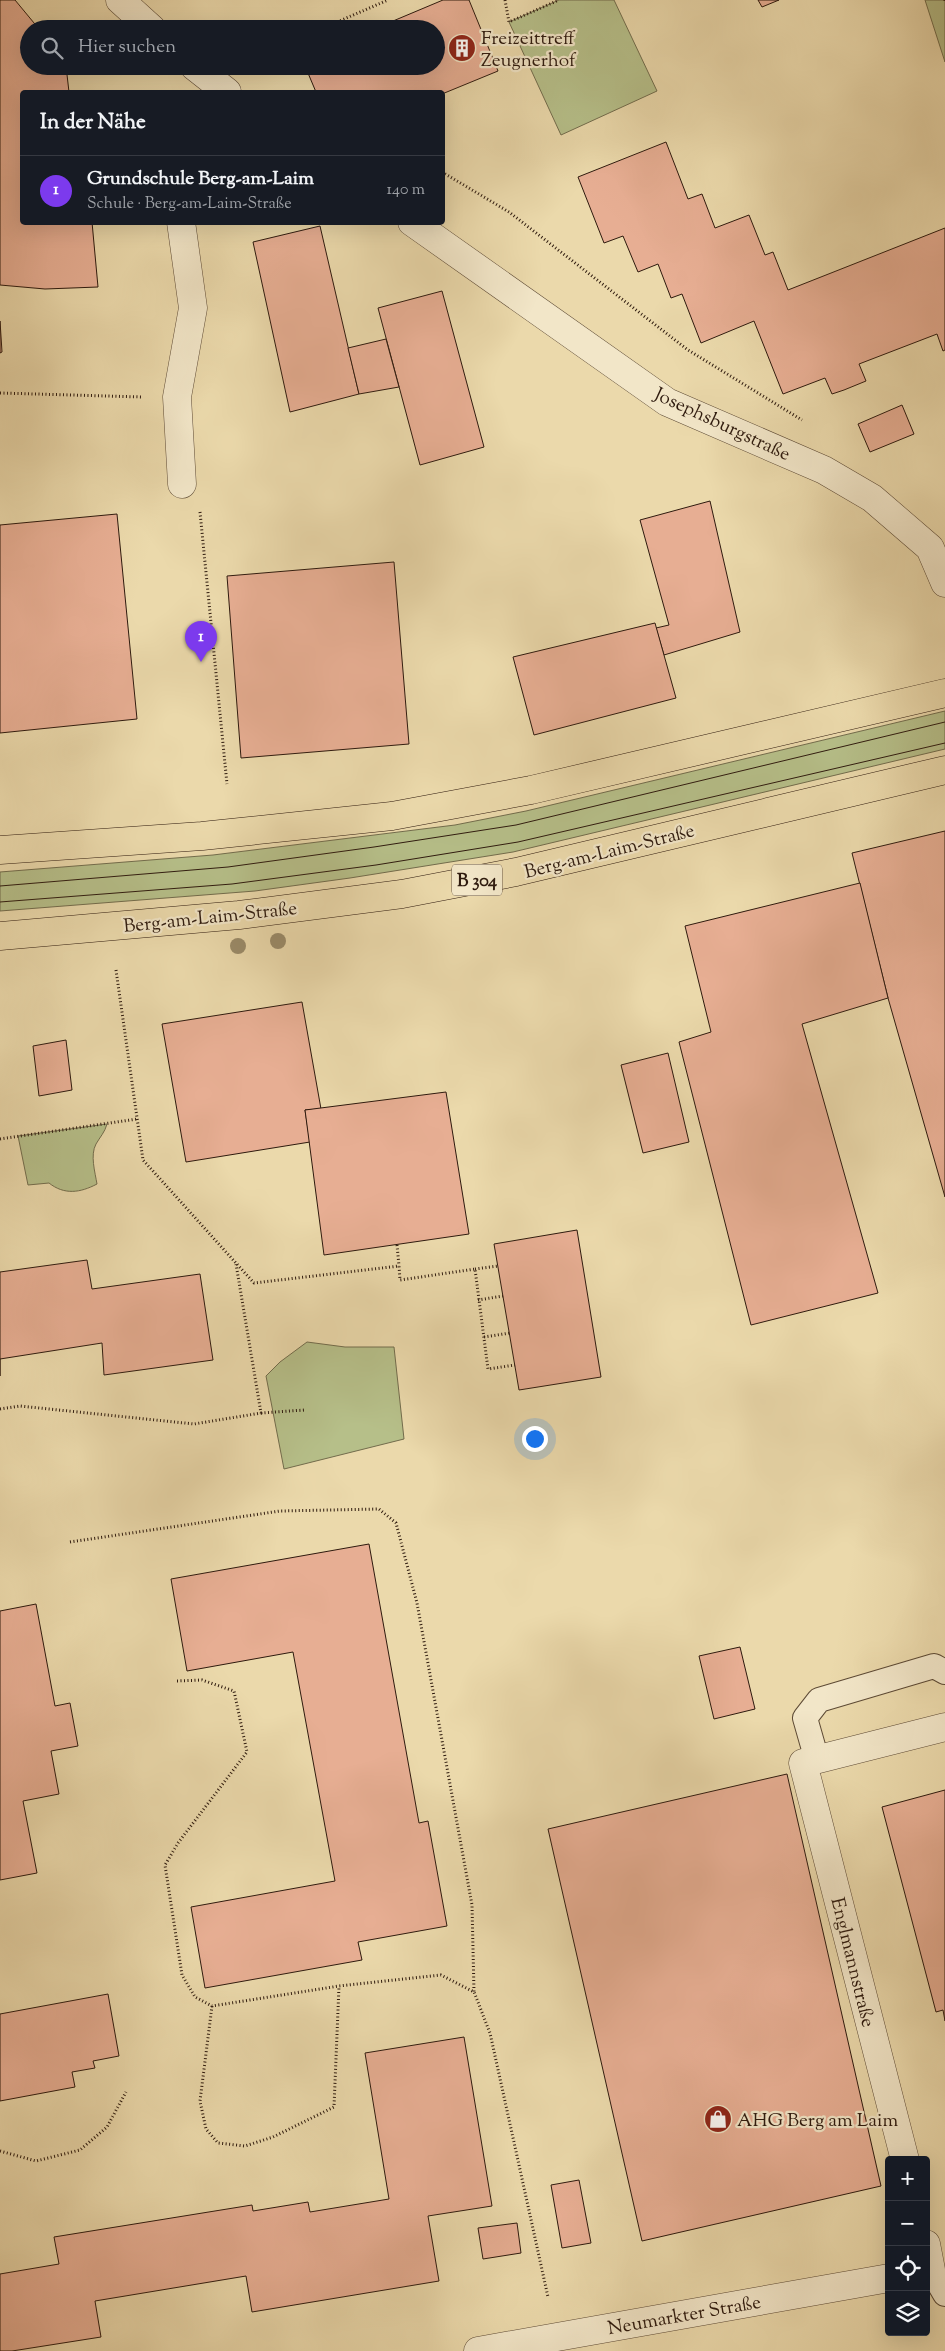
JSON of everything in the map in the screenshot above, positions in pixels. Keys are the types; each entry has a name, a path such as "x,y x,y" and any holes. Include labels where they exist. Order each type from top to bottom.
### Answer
{"main road":[{"path":"0,850 202,836 392,816 531,790 945,693"},
{"name":"Berg-am-Laim-Straße","path":"0,936 239,915 402,894 516,872 945,770"}],"street":[{"path":"120,0 142,20"},
{"path":"181,225 193,308 177,397 182,484"},
{"name":"Josephsburgstraße","path":"416,225 667,402 824,470 872,498 930,548 945,583"},
{"path":"810,1762 945,1727"},
{"name":"Englmannstraße","path":"810,1762 904,2156"},
{"path":"927,2246 934,2270"},
{"name":"Neumarkter Straße","path":"478,2351 885,2279"}],"lane":[{"path":"810,1762 805,1718 819,1700 934,1666 945,1672"},
{"path":"934,2270 945,2294"}],"path":[{"path":"342,20 388,0"},
{"path":"505,0 509,22 559,0"},
{"path":"445,174 509,212 688,350 806,422"},
{"path":"0,393 177,397"},
{"path":"182,484 200,512 227,784"},
{"path":"116,970 143,1160 254,1283 399,1266"},
{"path":"0,1139 137,1119"},
{"path":"396,1245 400,1280 498,1266"},
{"path":"236,1263 260,1412"},
{"path":"475,1269 488,1369 515,1365"},
{"path":"478,1300 503,1296"},
{"path":"484,1337 510,1333"},
{"path":"0,1409 20,1406 194,1424 260,1412 305,1410"},
{"path":"70,1542 280,1512 380,1509 396,1523 417,1603 472,1905 474,1992 490,2033 548,2298"},
{"path":"177,1681 202,1680 234,1691 247,1752 178,1843 165,1864 182,1975 195,1997 212,2006 339,1986 441,1975 474,1992"},
{"path":"212,2006 200,2101 206,2129 218,2143 245,2146 273,2137 334,2107 339,1986"},
{"path":"0,2151 36,2161 80,2150 108,2127 126,2092"}],"green space":[{"path":"559,0 614,0 657,91 561,135 509,22"},
{"path":"925,0 945,0 945,62"},
{"path":"945,711 945,749 513,852 255,891 0,911 0,872 213,855 455,825 526,811"},
{"path":"107,1124 93,1153 97,1184 78,1191 66,1191 49,1183 28,1185 18,1136"},
{"path":"307,1342 345,1347 394,1347 404,1439 284,1469 266,1376 280,1362"}],"building":[{"path":"0,0 15,0 32,20 20,20 20,75 67,75 69,90 20,90 20,225 92,225 98,287 45,289 0,285"},
{"name":"Freizeittreff Zeugnerhof","path":"443,0 469,0 498,71 445,93 445,90 315,90 309,75 445,75 445,20 395,20"},
{"path":"758,0 779,0 762,7"},
{"path":"666,142 688,199 702,194 715,228 749,215 765,255 773,252 788,290 945,228 945,350 943,351 937,334 859,364 866,381 844,390 832,394 825,378 783,394 754,321 701,343 682,294 671,298 658,264 638,272 623,236 604,243 578,177"},
{"path":"320,226 359,394 290,412 253,242"},
{"path":"442,291 484,447 420,465 378,308"},
{"path":"0,321 2,352 0,353"},
{"path":"386,339 399,387 359,394 348,348"},
{"path":"902,405 914,434 870,452 858,424"},
{"path":"710,501 740,632 664,655 656,628 669,625 640,520"},
{"path":"117,514 137,719 0,733 0,525"},
{"path":"394,562 409,744 241,758 227,576"},
{"path":"655,623 676,698 534,735 513,657"},
{"path":"945,831 945,1197 888,998 852,853"},
{"path":"860,883 888,998 802,1024 878,1293 751,1325 679,1042 711,1032 685,926"},
{"path":"302,1002 321,1109 305,1110 310,1142 186,1162 162,1024"},
{"path":"66,1040 72,1090 39,1096 33,1046"},
{"path":"668,1053 689,1142 643,1153 621,1065"},
{"path":"446,1092 469,1234 324,1255 305,1110"},
{"path":"577,1230 601,1377 519,1390 494,1244"},
{"path":"87,1260 92,1289 200,1274 213,1360 104,1375 102,1343 0,1359 0,1272"},
{"path":"369,1544 419,1823 428,1821 447,1926 358,1942 362,1960 205,1988 191,1907 335,1881 293,1652 187,1671 171,1579"},
{"path":"36,1604 55,1706 70,1703 78,1746 51,1751 59,1794 23,1801 37,1873 0,1880 0,1611"},
{"path":"740,1647 755,1709 714,1719 699,1656"},
{"path":"787,1774 881,2186 642,2241 548,1829"},
{"path":"945,1790 945,2021 943,2010 936,2012 882,1807"},
{"path":"108,1994 119,2056 93,2061 95,2068 72,2072 75,2087 0,2101 0,2014"},
{"path":"464,2037 492,2206 428,2216 439,2281 252,2312 246,2276 95,2301 101,2337 12,2351 0,2351 0,2274 59,2264 54,2237 252,2205 253,2211 308,2202 310,2212 389,2199 365,2053"},
{"path":"579,2180 591,2243 562,2248 551,2185"},
{"path":"517,2223 521,2253 483,2259 478,2228"}],"tram line":[{"path":"0,886 228,867 516,825 945,722"},
{"path":"0,902 232,884 376,865 518,842 945,743"}],"place":[{"name":"Freizeittreff Zeugnerhof","path":"462,48"},
{"name":"Grundschule Berg-am-Laim","path":"201,662"},
{"name":"AHG Berg am Laim","path":"718,2119"}]}
